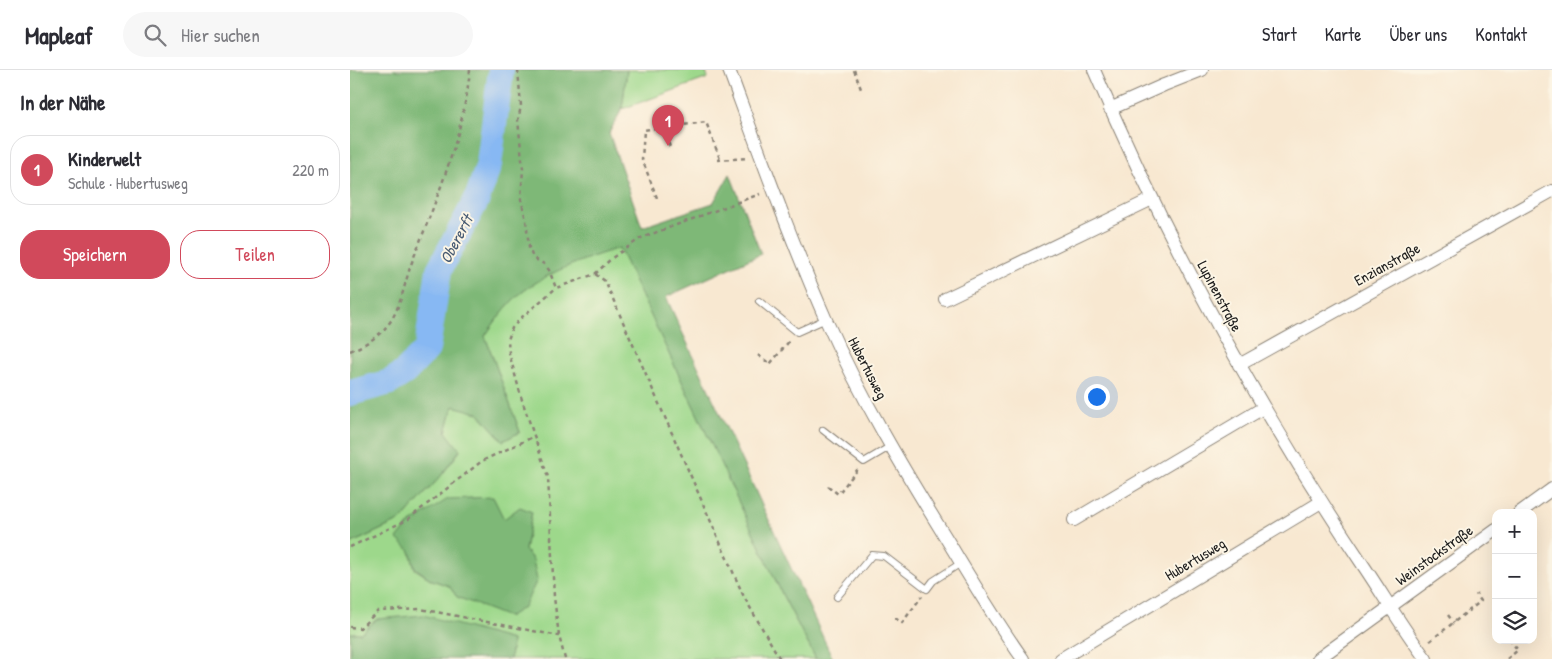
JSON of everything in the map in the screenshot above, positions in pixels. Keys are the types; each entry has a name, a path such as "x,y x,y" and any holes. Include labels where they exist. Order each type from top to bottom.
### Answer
{"street":[{"name":"Hubertusweg","path":"729,70 794,243 826,319 856,382 891,446 961,563 1023,659"},
{"name":"Lupinenstraße","path":"1094,70 1110,109 1178,252 1239,365 1321,502 1422,654"},
{"path":"1110,109 1202,70"},
{"name":"Enzianstraße","path":"1239,365 1552,191"},
{"path":"945,299 1152,199"},
{"path":"1074,520 1264,408"},
{"path":"1524,509 1552,489"},
{"name":"Hubertusweg","path":"1061,659 1321,502"},
{"name":"Weinstockstraße","path":"1391,606 1492,533"},
{"path":"1318,659 1391,606"}],"lane":[{"path":"759,301 797,332 826,319"},
{"path":"823,430 864,462 891,446"},
{"path":"837,597 872,555 884,556 927,589 933,581 961,563"}],"path":[{"path":"350,351 363,346 384,330 396,310 452,157 468,92 470,70"},
{"path":"518,70 520,106 518,120 523,170 521,199 526,220 529,248 533,258 544,264 549,270 556,288"},
{"path":"854,70 860,89"},
{"path":"657,198 642,159 644,130 706,122 719,160 761,156"},
{"path":"663,128 670,147"},
{"path":"565,659 559,636 554,597 548,477 522,400 509,353 508,340 512,328 522,316 556,288 595,274 612,258 641,238 773,189"},
{"path":"595,274 605,281 744,597 780,659"},
{"path":"758,354 770,364 797,332"},
{"path":"350,547 407,520 482,461 535,436"},
{"path":"828,486 838,494 864,462"},
{"path":"895,618 902,623 927,589"},
{"path":"1422,654 1454,623 1481,602 1476,594"},
{"path":"350,628 360,628 378,611 421,609 559,636"},
{"path":"1448,615 1454,623"},
{"path":"1507,659 1518,650 1513,644"}],"green space":[{"path":"350,70 627,70 622,109 609,133 642,227 713,203 730,174 761,254 666,297 833,659 816,659 784,598 619,248 564,268 537,282 514,299 485,336 520,432 503,441 478,413 453,406 446,432 460,450 441,476 401,520 350,544"},
{"path":"627,70 705,70 708,78 622,109"},
{"path":"619,247 784,598 816,659 510,659 512,640 377,619 361,633 350,633 350,544 401,520 441,476 460,451 446,432 453,406 478,412 503,441 520,432 485,336 498,317 514,299 537,281 577,262","holes":["532,512 525,550 533,560 457,597 449,586 432,580 415,569 410,551 504,519"]},
{"path":"493,497 504,519 520,507 532,512 525,550 533,560 537,580 524,607 508,617 457,597 449,586 432,580 415,568 410,551 397,539 409,524 448,499"},
{"path":"423,615 512,640 510,659 350,659 350,633 361,633 377,619"}],"waterway":[{"name":"Obererft","path":"350,393 390,382 405,372 427,349 439,270 477,199 489,164 501,70"}],"place":[{"name":"Kinderwelt","path":"668,146"}]}
